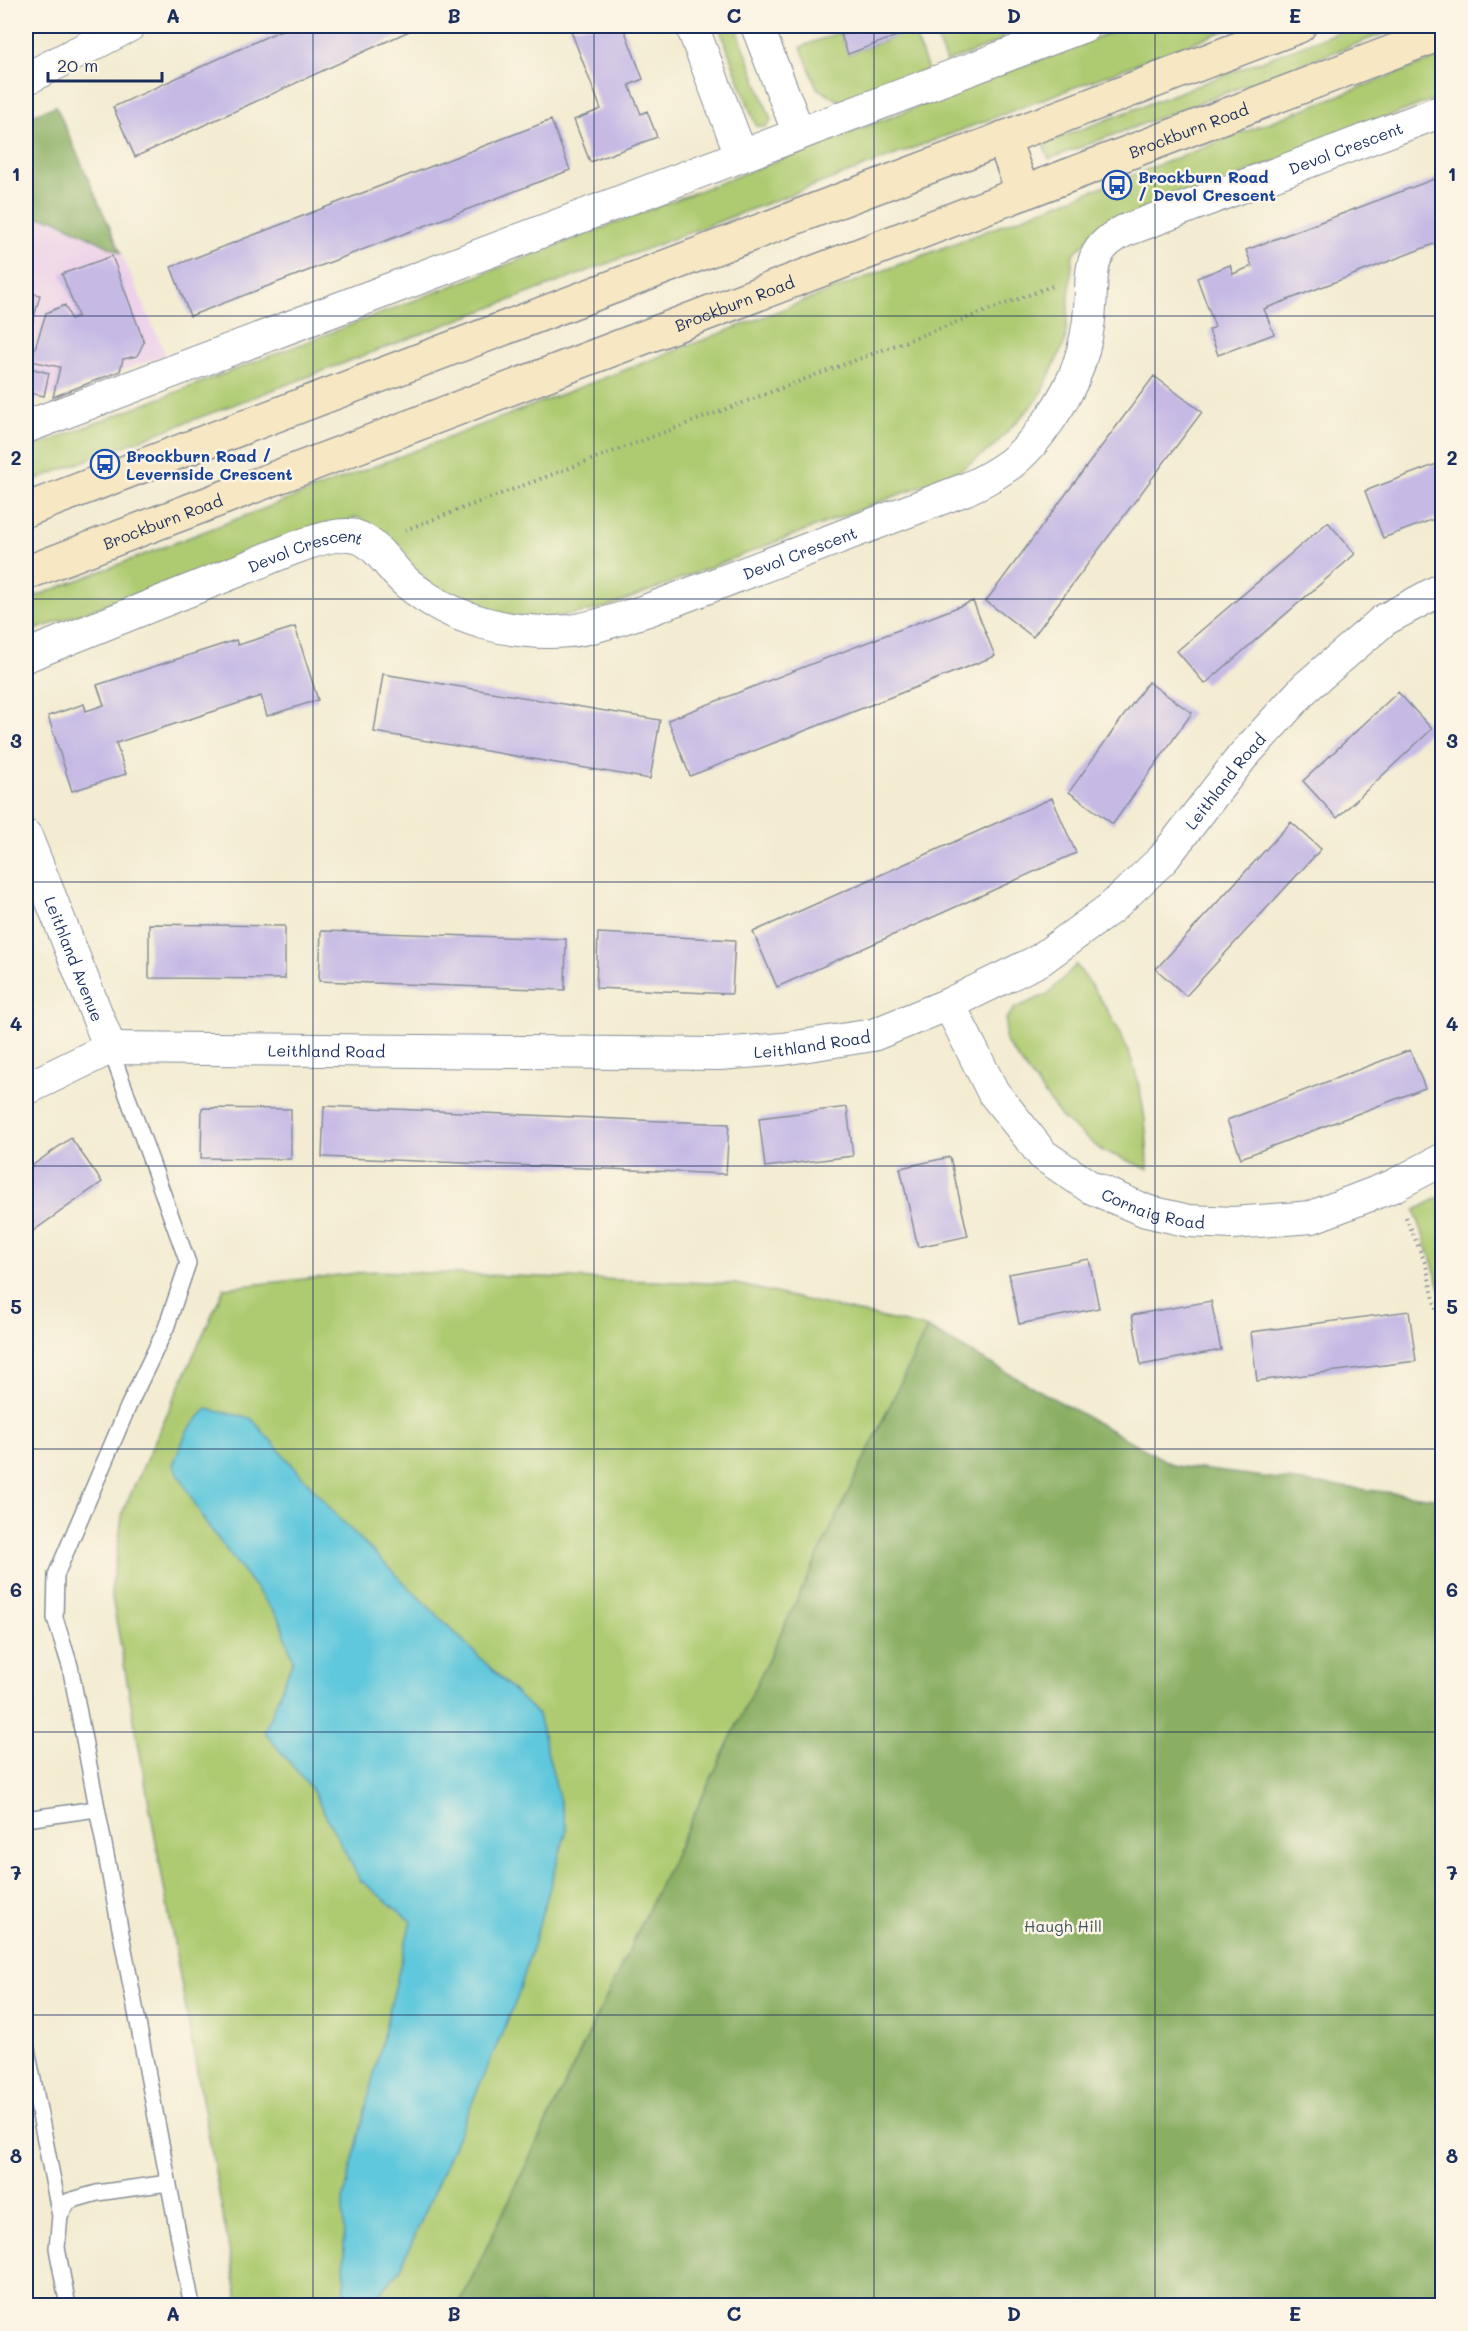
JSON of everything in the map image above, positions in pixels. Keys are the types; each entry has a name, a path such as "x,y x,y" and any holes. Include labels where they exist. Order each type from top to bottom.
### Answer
{"street":[{"path":"26,79 129,26"},
{"path":"692,26 741,155"},
{"path":"757,26 799,134"},
{"path":"26,427 1084,26"},
{"path":"26,510 1299,26"},
{"name":"Brockburn Road","path":"26,573 1443,33"},
{"name":"Devol Crescent","path":"26,656 321,540 350,535 367,542 406,582 431,601 494,626 534,632 570,631 608,623 659,606 966,489 1012,463 1028,447 1049,418 1077,368 1090,310 1091,275 1095,258 1108,239 1443,111"},
{"path":"1003,138 1023,193"},
{"name":"Leithland Road","path":"26,1089 110,1048 720,1054 783,1049 873,1035 949,1004 1040,960 1111,908 1163,859 1242,757 1305,688 1384,620 1443,589"},
{"name":"Leithland Avenue","path":"26,836 110,1048"},
{"name":"Cornaig Road","path":"949,1004 993,1092 1042,1155 1090,1187 1146,1211 1189,1221 1233,1223 1312,1217 1393,1186 1443,1160"}],"lane":[{"path":"110,1048 188,1263 166,1328 128,1407 56,1575 55,1618 70,1666 192,2306"},
{"path":"26,1819 96,1809"},
{"path":"26,2043 60,2216 57,2248 68,2306"},
{"path":"60,2216 69,2200 97,2193 168,2183"}],"path":[{"path":"367,542 413,528 1066,281 1091,275"},
{"path":"1393,1186 1426,1265 1437,1313 1443,1320"}],"shaded area":[{"path":"26,217 54,219 121,253 166,355 26,404"}],"green space":[{"path":"719,26 736,26 771,120 766,127 756,126"},
{"path":"946,26 998,26 1004,40 946,62 933,30"},
{"path":"1127,26 1237,26 26,483 26,450"},
{"path":"1354,26 1404,26 1049,159 1043,144"},
{"path":"913,30 928,70 842,103 817,88 801,47 840,32 848,54"},
{"path":"1442,56 1442,96 1098,231 1073,254 1065,342 1038,399 992,448 957,472 605,608 542,620 508,616 440,592 358,517 31,631 26,619 26,600"},
{"path":"56,106 121,253 54,219 26,217 26,117"},
{"path":"1076,965 1109,1013 1132,1060 1144,1111 1148,1169 1101,1150 1062,1118 1005,1041 1006,1019 1015,1008 1048,994"},
{"path":"1442,1196 1442,1293 1415,1210"},
{"path":"375,1271 736,1284 927,1328 459,2305 239,2305 111,1592 123,1511 224,1288"},
{"name":"Haugh Hill","path":"927,1328 1175,1466 1442,1499 1442,2305 459,2305"}],"water":[{"path":"206,1409 251,1418 339,1518 538,1715 567,1829 518,1996 400,2270 370,2305 345,2305 343,2201 411,1921 360,1880 311,1788 264,1732 293,1660 280,1620 206,1523 173,1465 187,1431"}],"building":[{"path":"290,26 420,26 135,157 113,107"},
{"path":"569,26 623,26 643,79 629,85 641,114 647,111 657,137 590,162 574,120 601,109"},
{"path":"843,26 911,26 913,30 848,54 840,32 845,30"},
{"path":"931,26 945,26 933,30"},
{"path":"551,120 570,170 190,316 171,267"},
{"path":"1442,176 1442,241 1264,309 1274,334 1218,355 1209,330 1215,327 1197,278 1230,265 1233,274 1252,266 1246,250"},
{"path":"112,256 144,342 137,356 123,359 120,371 53,397 60,367 31,361 46,313 65,305 71,319 78,316 62,274"},
{"path":"26,292 40,295 26,347"},
{"path":"26,367 49,373 44,396 30,393 26,405"},
{"path":"1154,376 1202,412 1033,637 986,601"},
{"path":"1442,462 1442,516 1383,538 1365,491"},
{"path":"1328,522 1355,554 1205,684 1177,651"},
{"path":"973,601 995,656 690,776 668,720"},
{"path":"295,627 318,700 267,716 261,696 116,743 126,774 72,791 48,716 84,704 86,711 104,705 97,685 236,640 238,645"},
{"path":"383,674 660,720 650,779 374,732"},
{"path":"1148,682 1192,713 1113,824 1069,792"},
{"path":"1398,692 1432,729 1337,818 1303,781"},
{"path":"1052,798 1076,853 777,987 753,932"},
{"path":"1291,822 1321,849 1186,996 1156,969"},
{"path":"149,924 285,926 285,979 149,978"},
{"path":"321,931 566,939 565,990 319,981"},
{"path":"598,933 735,940 732,994 596,988"},
{"path":"1442,947 1442,961 1437,951"},
{"path":"1410,1050 1425,1088 1241,1158 1227,1120"},
{"path":"324,1106 729,1124 726,1174 322,1157"},
{"path":"847,1107 853,1156 765,1167 759,1118"},
{"path":"202,1108 291,1109 291,1159 201,1158"},
{"path":"71,1138 102,1182 26,1236 26,1170"},
{"path":"950,1157 968,1236 918,1247 900,1168"},
{"path":"1089,1259 1099,1308 1019,1324 1009,1274"},
{"path":"1211,1301 1221,1350 1141,1365 1132,1315"},
{"path":"1409,1311 1416,1361 1257,1381 1251,1332"}],"place":[{"name":"Brockburn Road / Devol Crescent","path":"1117,185"},
{"name":"Brockburn Road / Levernside Crescent","path":"105,464"}]}
